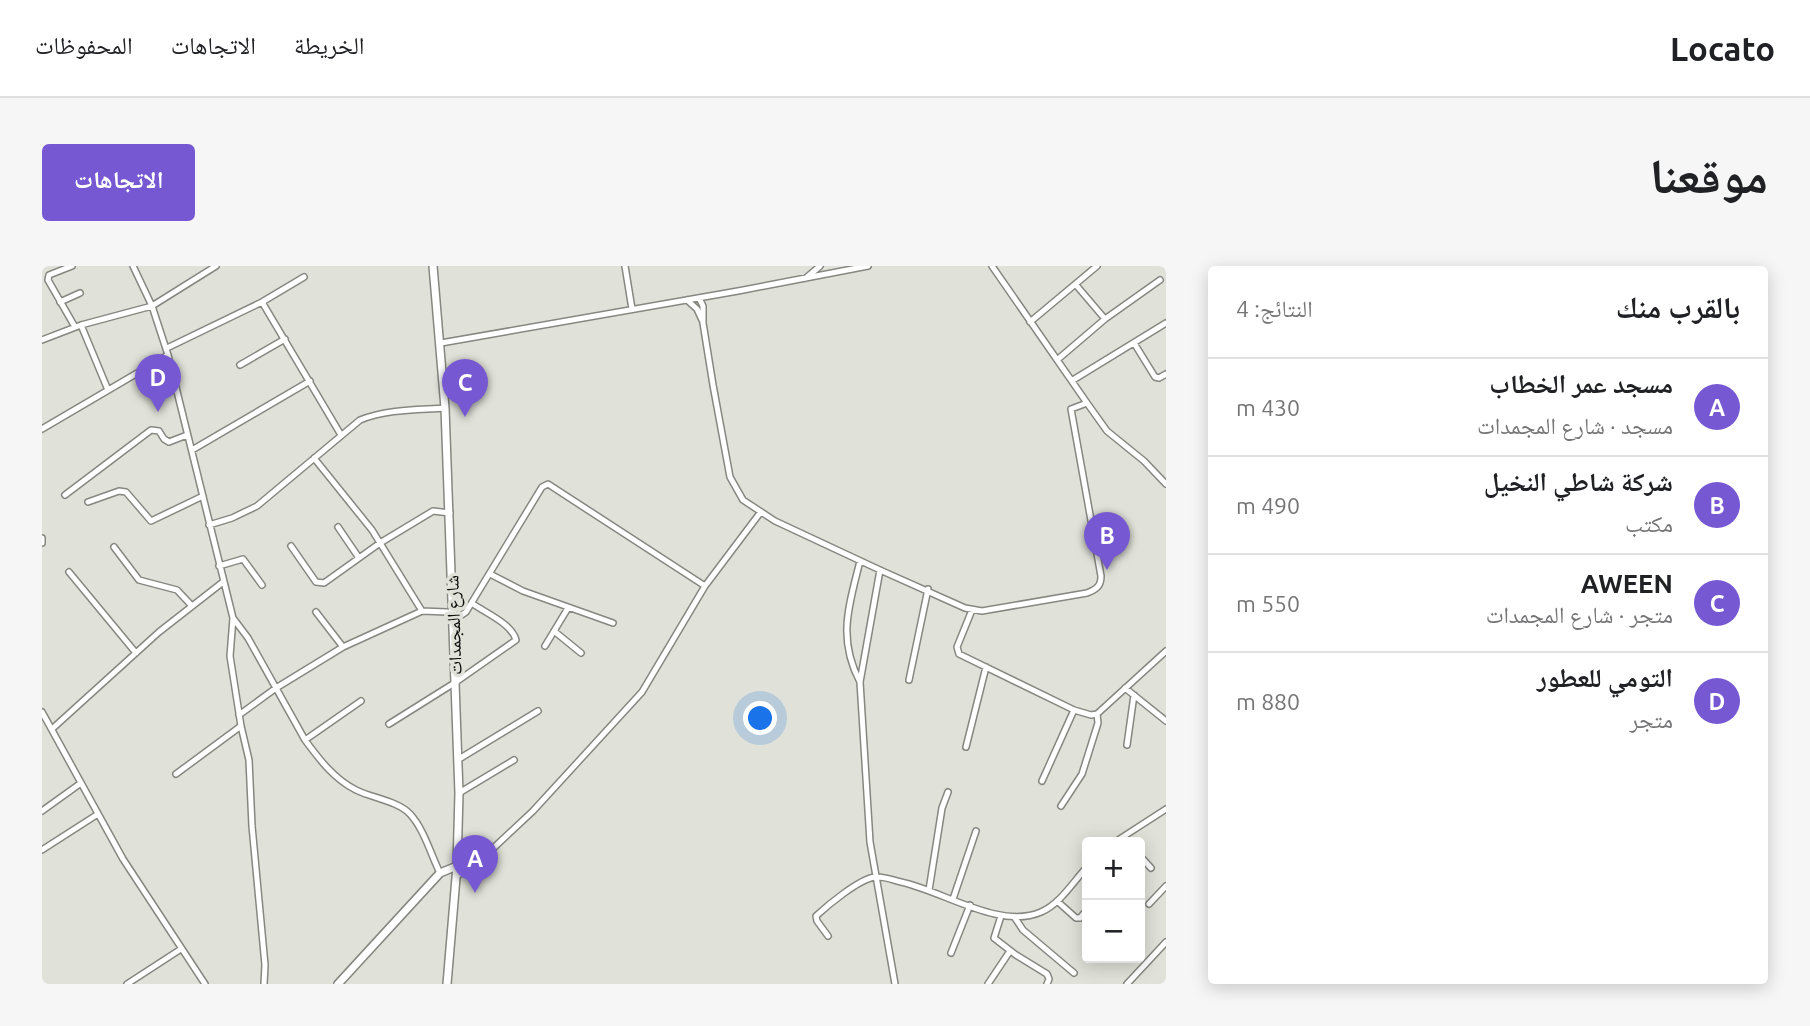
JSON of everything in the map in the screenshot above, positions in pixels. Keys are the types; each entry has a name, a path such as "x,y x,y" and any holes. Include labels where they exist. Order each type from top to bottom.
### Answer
{"main road":[{"name":"شارع المجمدات","path":"433,266 445,408 459,793 457,866 447,984"},
{"path":"338,984 440,873 457,866"}],"street":[{"path":"72,266 50,275 48,280 78,326 108,390"},
{"path":"133,266 152,306 168,351 233,618 230,656 249,760 264,944 264,984"},
{"path":"42,340 78,326 152,306 216,266"},
{"path":"625,266 632,309"},
{"path":"805,279 820,266"},
{"path":"831,266 832,274"},
{"path":"848,266 856,269"},
{"path":"441,343 868,266"},
{"path":"992,266 1107,431 1144,461 1166,484"},
{"path":"1030,322 1097,266"},
{"path":"42,429 168,351 304,277"},
{"path":"1057,360 1105,319 1160,280"},
{"path":"1076,285 1105,319"},
{"path":"60,302 80,293"},
{"path":"699,298 703,306 703,323 730,477 743,500 760,513 972,610 982,611 1087,593 1096,590 1101,584 1071,410 1087,403"},
{"path":"687,300 694,306 703,323"},
{"path":"262,302 341,435"},
{"path":"1073,380 1166,323"},
{"path":"240,365 285,339"},
{"path":"1134,343 1155,377 1166,374"},
{"path":"192,450 310,381"},
{"path":"209,525 257,506 360,420 375,414 445,408"},
{"path":"65,495 151,430 159,431 169,442 187,435"},
{"path":"314,458 380,543 422,611"},
{"path":"239,715 276,688 343,647 422,611 447,612 453,621 473,604 542,487 548,484 705,586"},
{"path":"88,502 118,491 126,492 151,521 204,496"},
{"path":"291,546 320,583 324,583 380,543 433,511 450,513"},
{"path":"456,876 471,869 533,811 642,692 705,586 760,513"},
{"path":"338,527 359,558"},
{"path":"114,547 139,580 177,590 192,606"},
{"path":"219,566 243,559 262,585"},
{"path":"860,561 849,608 846,637 850,663 860,682"},
{"path":"880,570 860,682 870,842 895,984"},
{"path":"69,572 136,653"},
{"path":"490,575 523,591 613,622"},
{"path":"52,729 136,653 223,582"},
{"path":"909,680 928,589"},
{"path":"389,724 516,640 515,635 502,623 473,604"},
{"path":"545,646 568,608"},
{"path":"972,610 957,651 962,656 1091,715 1097,714 1166,651"},
{"path":"316,612 343,647"},
{"path":"233,618 248,638 305,740 330,771 352,788 408,812 440,873"},
{"path":"554,631 581,653"},
{"path":"966,747 986,667"},
{"path":"1125,688 1166,721"},
{"path":"1127,745 1134,695"},
{"path":"305,740 361,701"},
{"path":"1042,780 1074,709"},
{"path":"458,759 538,710"},
{"path":"42,712 123,859 205,984"},
{"path":"1060,806 1082,774 1098,723 1097,714"},
{"path":"177,774 241,726"},
{"path":"459,793 514,760"},
{"path":"42,811 81,783"},
{"path":"929,890 942,808 948,792"},
{"path":"1128,837 1166,809"},
{"path":"42,850 98,814"},
{"path":"953,899 976,831"},
{"path":"1145,861 1151,868"},
{"path":"828,936 816,916 854,888 876,877 929,890 1001,916 1015,918 1042,912 1057,901 1082,874"},
{"path":"1149,904 1166,886"},
{"path":"1057,901 1076,918 1082,916"},
{"path":"951,953 970,905"},
{"path":"1001,916 995,938 1010,951 1047,974 1047,984"},
{"path":"1015,918 1023,930 1074,973"},
{"path":"1127,984 1166,942"},
{"path":"127,984 181,949"},
{"path":"988,984 1010,951"}],"place":[{"name":"التومي للعطور","path":"158,412"},
{"name":"AWEEN","path":"465,417"},
{"name":"شركة شاطي النخيل","path":"1107,570"},
{"name":"مسجد عمر الخطاب","path":"475,893"}]}
